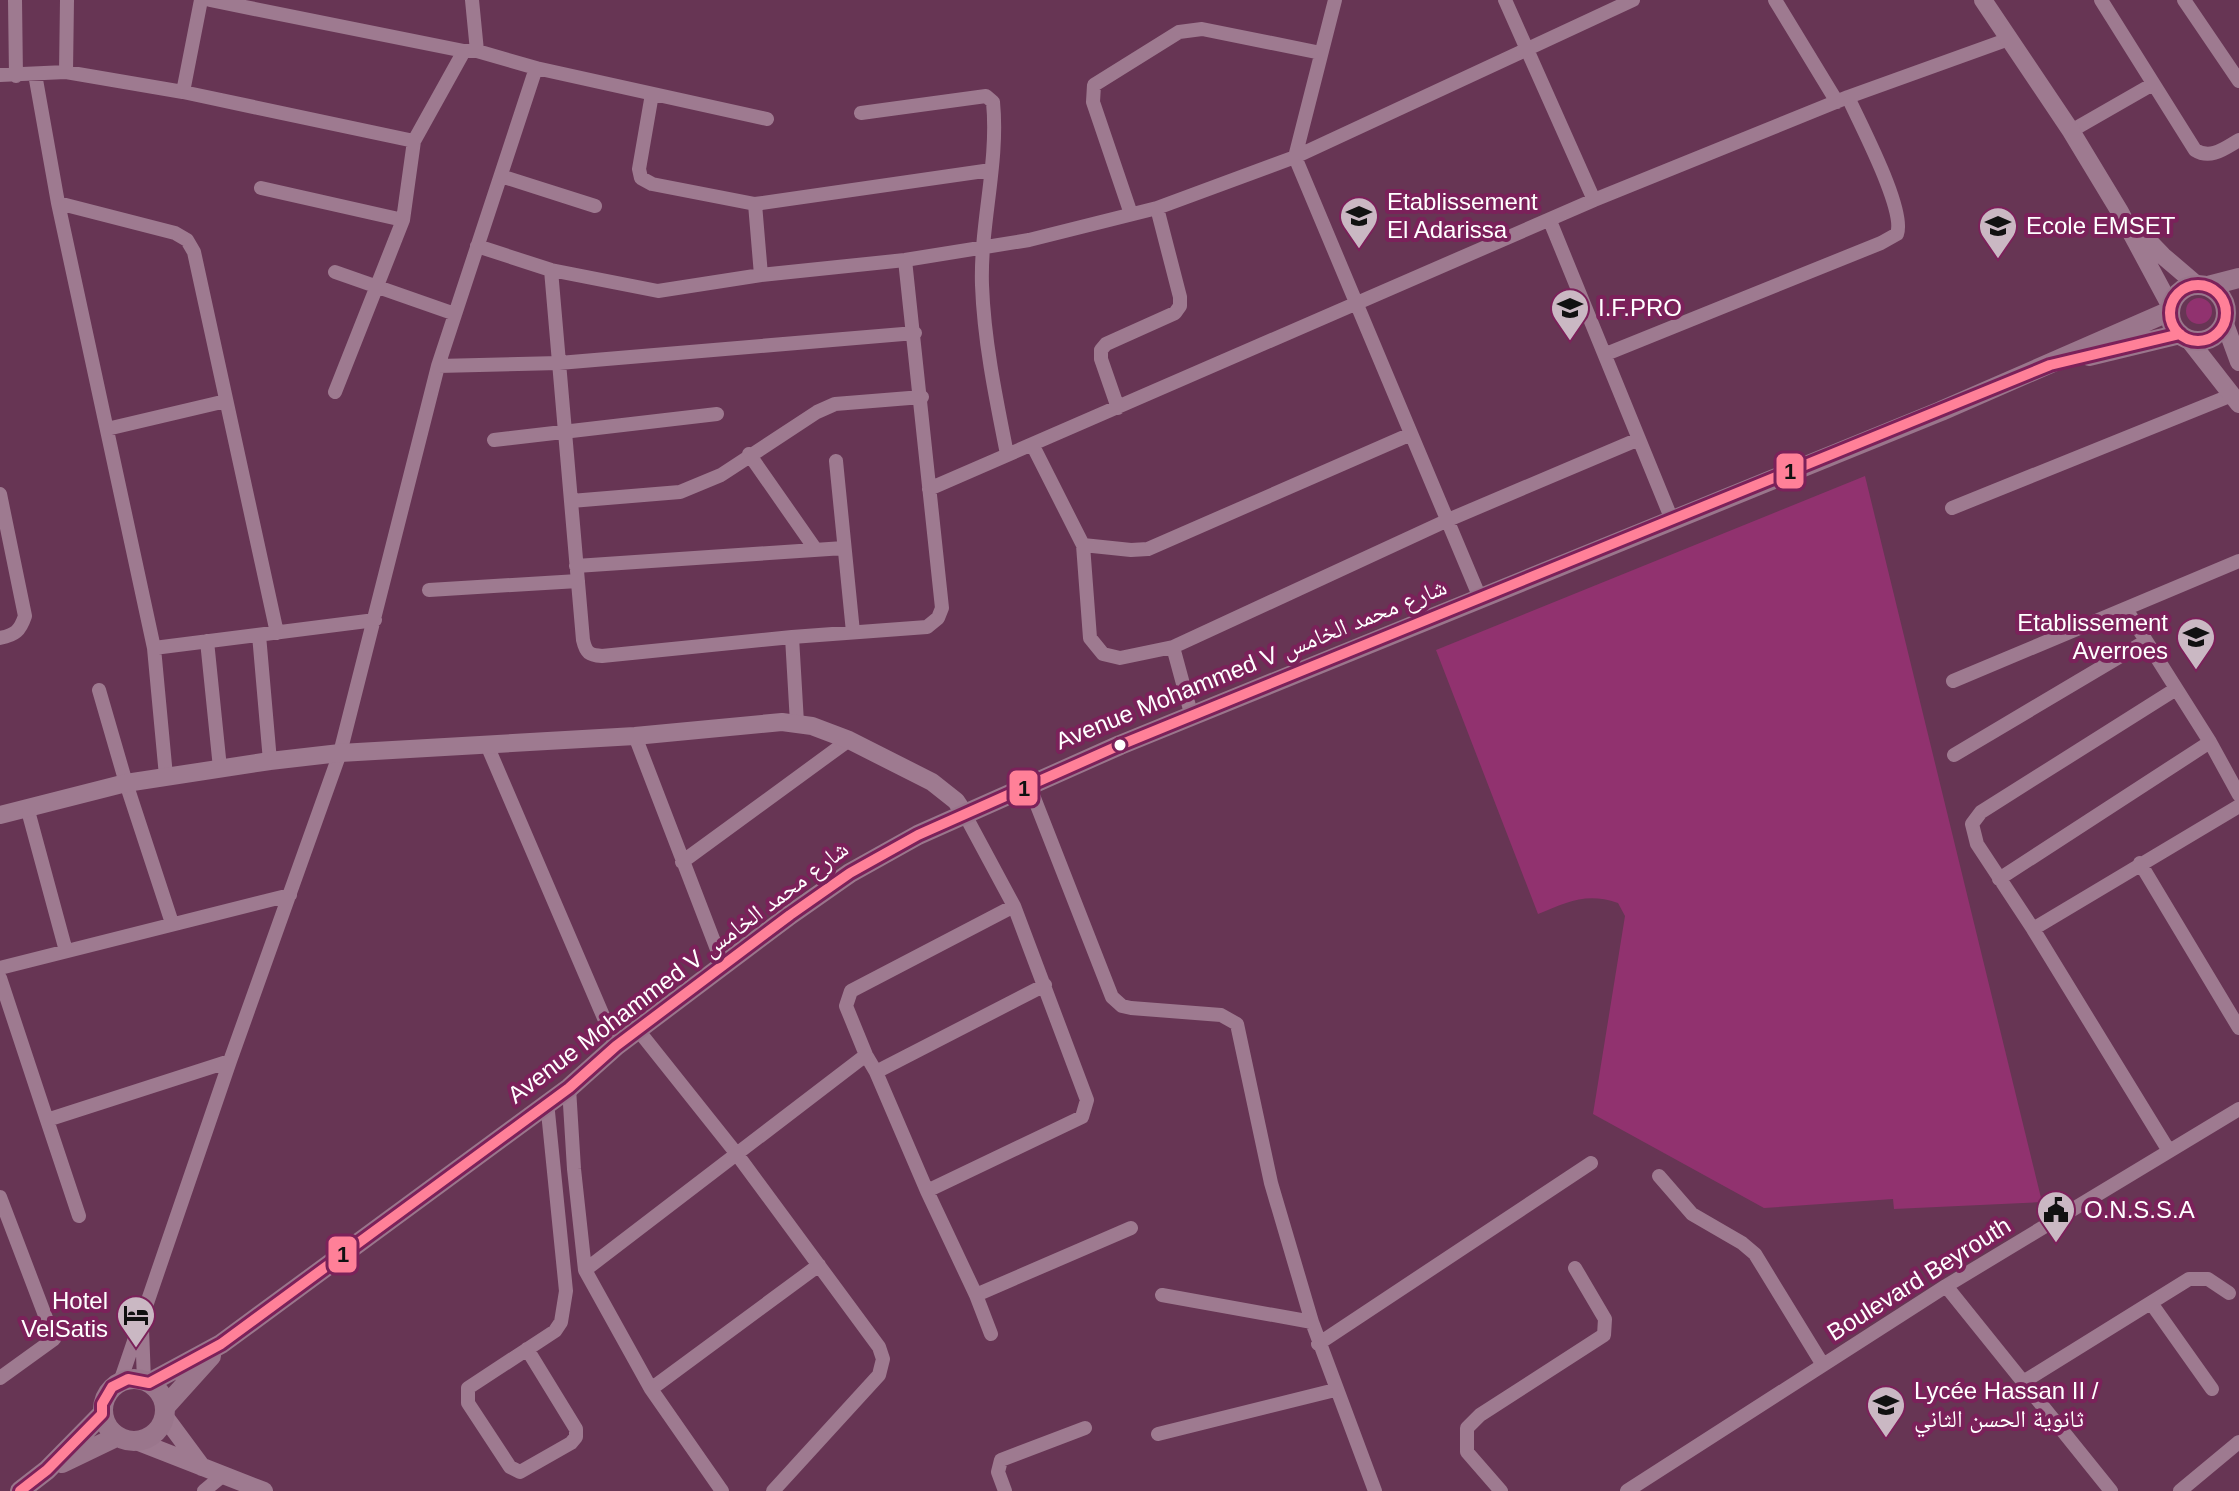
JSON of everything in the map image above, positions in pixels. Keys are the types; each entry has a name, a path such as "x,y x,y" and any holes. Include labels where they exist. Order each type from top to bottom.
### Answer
{"main road":[{"path":"2184,337 2174,327 2170,309 2183,289 2239,278"},
{"path":"2050,365 2184,337 2198,341 2214,337 2230,318 2221,296 2203,286"},
{"path":"2050,365 2170,309"},
{"name":"Avenue Mohammed V شارع محمد الخامس","path":"146,1382 221,1344 569,1088 616,1046 850,873 964,813 1029,785 2050,365"},
{"name":"Avenue Mohammed V شارع محمد الخامس","path":"165,1412 221,1344"},
{"path":"21,1491 47,1470 102,1414 106,1395 120,1382 136,1379 157,1389 165,1412 156,1433 139,1442 116,1437 107,1427 102,1414"},
{"path":"47,1470 116,1437"}],"street":[{"path":"15,0 16,76"},
{"path":"66,72 67,0"},
{"path":"183,92 201,0"},
{"path":"210,0 470,51 767,119"},
{"path":"335,392 403,220 414,141 470,51 472,0"},
{"path":"1335,0 1295,157 1480,598"},
{"path":"1505,0 1594,200"},
{"path":"477,246 551,270 658,291 761,275 905,260 1029,240 1157,208 1295,157 1633,0"},
{"path":"1606,354 1897,234 1900,220 1894,200 1842,100 1775,0"},
{"path":"2101,0 2192,147 2200,153 2211,154 2239,140"},
{"path":"2184,0 2239,81"},
{"path":"1990,2 2009,39 2071,131 2120,212 2170,309"},
{"path":"1131,214 1093,102 1094,85 1179,32 1189,29 1321,53"},
{"path":"929,489 1594,200 1842,100 2009,39"},
{"path":"120,1382 340,753 438,366 536,68"},
{"path":"0,75 66,72 183,92 414,141"},
{"path":"35,74 58,203 154,648 166,776"},
{"path":"2071,131 2153,84"},
{"path":"652,94 639,169 641,178 652,184 755,204 991,170"},
{"path":"861,113 986,96 993,102 982,284 1007,454"},
{"path":"501,176 595,206"},
{"path":"261,188 403,220"},
{"path":"58,203 175,233 187,240 194,252 277,633"},
{"path":"755,204 761,275"},
{"path":"1118,408 1101,359 1101,350 1106,344 1175,313 1180,306 1157,208"},
{"path":"2120,212 2163,256 2203,286"},
{"path":"1550,221 1672,520"},
{"path":"551,270 583,640 590,655 602,656 927,627 938,618 942,608 922,397 905,260"},
{"path":"335,272 455,314"},
{"path":"2230,318 2239,362"},
{"path":"438,366 559,363 915,333"},
{"path":"1952,508 2235,400 2184,337"},
{"path":"571,501 680,492 721,475 749,454 835,404 922,397"},
{"path":"107,429 226,401"},
{"path":"494,440 717,414"},
{"path":"1083,545 1148,549 1411,434"},
{"path":"1033,446 1083,545 1090,638 1103,654 1120,658 1173,647 1448,520 1639,439"},
{"path":"749,454 816,550"},
{"path":"836,461 853,632"},
{"path":"0,494 25,616 21,629 0,638"},
{"path":"429,590 844,548"},
{"path":"1953,681 2239,561"},
{"path":"2126,609 2210,742 2239,795"},
{"path":"154,648 375,620"},
{"path":"259,635 270,761"},
{"path":"792,637 797,723"},
{"path":"207,641 220,768"},
{"path":"1954,755 2146,641"},
{"path":"1173,647 1192,717"},
{"path":"2169,1151 1974,838 1972,824 1978,814 2176,689"},
{"path":"99,690 172,923"},
{"path":"0,815 126,783 340,753 635,736 766,723 797,723 829,731 932,782 956,801 1014,906 1087,1100 1087,1109 1082,1117 927,1191"},
{"path":"635,736 723,965"},
{"path":"682,862 849,740"},
{"path":"1999,879 2210,742"},
{"path":"487,745 616,1046"},
{"path":"1029,785 1112,997 1122,1006 1131,1008 1221,1015 1237,1024 1271,1183 1318,1344 1375,1491"},
{"path":"2033,929 2239,806"},
{"path":"27,807 66,951"},
{"path":"2140,863 2238,1025"},
{"path":"0,968 290,895"},
{"path":"991,1334 846,1006 851,991 1014,906"},
{"path":"0,978 79,1216"},
{"path":"876,1072 1045,985"},
{"path":"638,1030 736,1153 879,1347 883,1359 879,1375 773,1491"},
{"path":"585,1270 866,1055"},
{"path":"47,1120 230,1061"},
{"path":"569,1088 585,1270 651,1389 722,1491"},
{"path":"527,1349 576,1429 576,1437 571,1443 520,1472 510,1467 468,1403 466,1395 468,1388 527,1349 555,1331 561,1322 566,1302 547,1102"},
{"name":"Boulevard Beyrouth","path":"1627,1491 1946,1286 2239,1109"},
{"path":"1318,1344 1591,1163"},
{"path":"1659,1176 1692,1214 1755,1254 1823,1365"},
{"path":"0,1197 54,1339 0,1378"},
{"path":"976,1295 1131,1228"},
{"path":"651,1389 819,1265"},
{"path":"1501,1491 1467,1452 1467,1428 1480,1415 1604,1335 1605,1319 1575,1268"},
{"path":"2023,1382 2189,1279 2208,1279 2229,1293"},
{"path":"1946,1286 2111,1491"},
{"path":"1162,1295 1312,1322"},
{"path":"2151,1303 2212,1389"},
{"path":"142,1320 146,1382"},
{"path":"1158,1434 1335,1390"},
{"path":"165,1412 204,1469"},
{"path":"1005,1491 998,1472 1001,1460 1085,1428"},
{"path":"139,1442 260,1490"},
{"path":"2180,1491 2239,1442"},
{"path":"204,1491 222,1476"}],"shaded area":[{"path":"2199,298 2208,302 2212,311 2208,320 2199,324 2190,320 2186,311 2190,302"},
{"path":"1865,476 2042,1202 1894,1209 1893,1199 1764,1208 1593,1114 1625,916 1618,903 1596,898 1577,900 1538,914 1436,650"}],"transit line":[{"name":"1","path":"2198,285 2218,293 2226,313 2218,333 2198,341 2178,333 2170,313 2178,293 2198,285"},
{"name":"1","path":"20,1491 47,1470 102,1414 102,1404 112,1387 128,1379 149,1383 221,1344 569,1088 616,1046 790,915 850,873 918,835 1120,745 2050,365 2180,334"}],"place":[{"name":"Etablissement El Adarissa","path":"1359,250"},
{"name":"Ecole EMSET","path":"1998,260"},
{"name":"I.F.PRO","path":"1570,342"},
{"name":"Etablissement Averroes","path":"2196,671"},
{"name":"O.N.S.S.A","path":"2056,1244"},
{"name":"Hotel VelSatis","path":"136,1349"},
{"name":"Lycée Hassan II / ثانوية الحسن الثاني","path":"1886,1439"}]}
